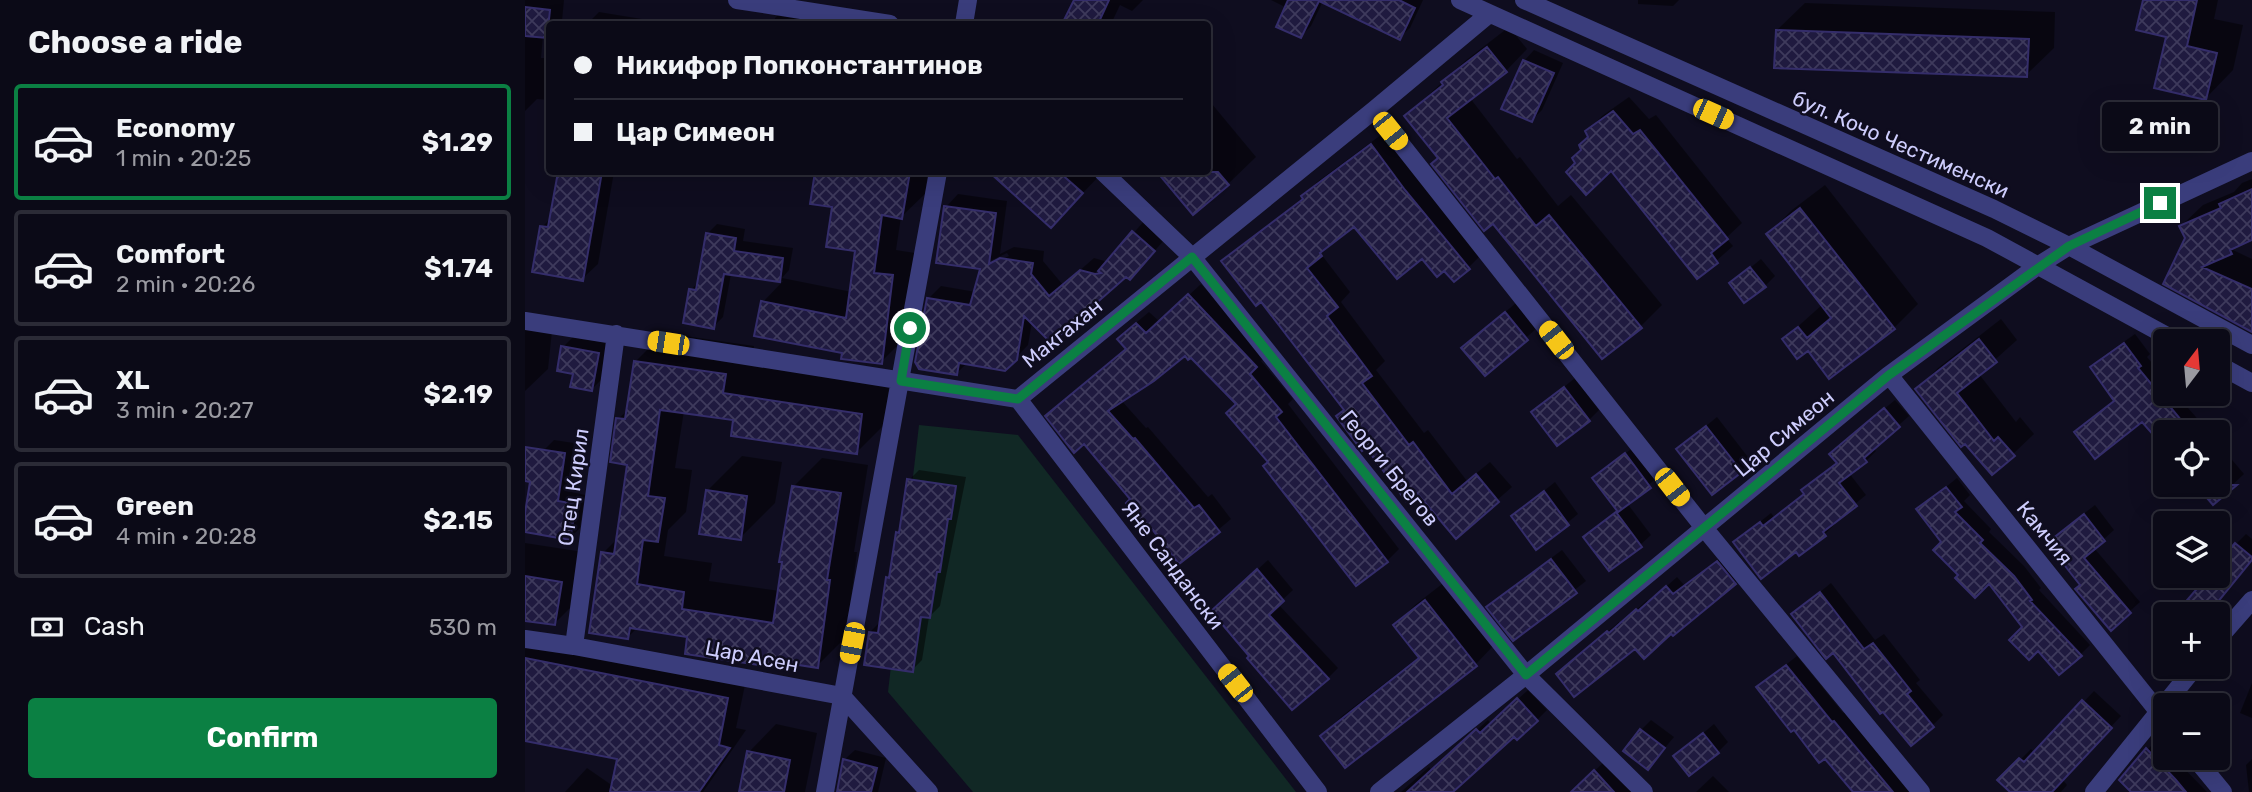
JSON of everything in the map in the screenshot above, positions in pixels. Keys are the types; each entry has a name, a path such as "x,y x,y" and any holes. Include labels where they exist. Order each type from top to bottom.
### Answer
{"street":[{"path":"737,0 809,6 876,21"},
{"path":"964,21 968,0"},
{"path":"1460,0 1491,7 1974,232 2154,329"},
{"name":"бул. Кочо Честименски","path":"1524,0 1994,209 2069,246 2252,345"},
{"name":"Макгахан","path":"525,321 1018,399 1374,110 1491,7"},
{"path":"1374,110 1705,529 1921,792"},
{"name":"Цар Симеон","path":"1379,792 1705,529 1889,375 2039,265 2069,246 2252,161"},
{"path":"825,792 937,175"},
{"name":"Георги Брегов","path":"1106,175 1192,257 1526,675 1644,792"},
{"name":"Отец Кирил","path":"574,646 616,334"},
{"path":"2230,371 2252,383"},
{"name":"Камчия","path":"1889,375 2153,705"},
{"name":"Яне Сандански","path":"1018,399 1318,792"},
{"path":"2230,625 2252,600"},
{"name":"Цар Асен","path":"525,639 842,696"},
{"path":"842,696 929,792"},
{"path":"2094,792 2153,724"},
{"path":"2205,770 2223,792"}],"green space":[{"path":"919,425 1018,435 1296,792 973,792 888,692"}],"building":[{"path":"1074,0 1109,0 1099,21 1064,21"},
{"path":"1288,0 1399,0 1415,8 1400,40 1319,1 1301,38 1276,27"},
{"path":"2143,0 2197,0 2187,46 2217,53 2206,100 2154,88 2166,37 2136,30"},
{"path":"525,7 550,10 549,21 546,21 546,38 525,36"},
{"path":"1776,30 2029,39 2027,77 1774,68"},
{"path":"1487,47 1507,72 1447,118 1536,226 1549,215 1642,328 1602,359 1493,224 1484,231 1431,164 1438,158 1404,116 1443,85 1441,82"},
{"path":"1523,60 1554,73 1532,122 1501,109"},
{"path":"1613,111 1633,134 1640,130 1728,239 1711,253 1718,263 1697,279 1611,171 1586,195 1566,172 1575,163 1572,158 1581,150 1579,145 1588,137 1585,131"},
{"path":"1371,144 1470,269 1454,282 1444,271 1437,277 1422,259 1397,279 1354,227 1320,253 1322,256 1307,268 1338,307 1327,316 1372,376 1362,383 1409,445 1413,442 1452,494 1476,474 1499,502 1456,539 1417,493 1406,501 1366,448 1362,451 1336,416 1344,410 1261,302 1256,306 1221,261"},
{"path":"1211,172 1218,172 1229,185 1193,215 1160,175 1211,175"},
{"path":"557,175 601,175 583,281 532,272 540,226 548,227"},
{"path":"815,175 909,175 902,219 882,215 874,273 893,275 882,364 841,359 842,353 754,336 761,301 846,318 855,251 826,247 832,207 810,204"},
{"path":"992,175 1062,175 1083,193 1051,228"},
{"path":"2252,189 2252,240 2230,250 2232,254 2202,267 2252,289 2252,332 2163,284 2185,238 2179,226 2221,208 2219,204"},
{"path":"944,206 996,213 989,264 1000,258 1033,263 1031,274 1049,296 1080,270 1101,273 1098,271 1132,231 1155,251 1130,280 1126,277 1051,343 1024,316 1017,360 1005,371 959,363 957,375 919,369 915,362 927,298 970,305 980,269 936,263"},
{"path":"1800,208 1895,329 1829,379 1808,351 1797,359 1782,339 1798,327 1807,338 1831,318 1766,234"},
{"path":"706,233 736,238 734,251 783,258 780,282 724,274 714,329 683,323 689,289 696,290"},
{"path":"1750,267 1766,287 1744,303 1729,283"},
{"path":"1188,294 1257,367 1250,374 1282,412 1276,417 1388,562 1356,586 1263,466 1268,462 1226,413 1236,404 1191,358 1188,360 1185,356 1154,381 1108,411 1133,439 1135,438 1194,508 1199,505 1220,532 1179,564 1148,524 1146,526 1126,503 1130,499 1084,444 1074,453 1045,416 1126,349 1117,339 1136,323 1146,333"},
{"path":"1505,312 1528,340 1485,376 1461,348"},
{"path":"1979,339 1997,362 1957,393 1994,441 1998,437 2015,456 1992,475 1965,444 1961,447 1915,389"},
{"path":"2124,343 2141,366 2138,368 2153,386 2153,406 2169,406 2181,420 2153,420 2153,434 2142,422 2095,459 2074,432 2114,401 2090,367"},
{"path":"561,346 599,353 592,391 570,387 573,374 557,371"},
{"path":"634,361 726,374 723,393 862,414 857,454 731,436 733,420 660,410 648,496 665,498 658,542 643,540 637,584 684,592 682,609 773,623 782,562 779,562 792,486 841,493 827,580 830,580 818,668 773,661 772,667 685,654 687,637 630,628 628,639 589,633 601,552 614,554 627,465 610,462 616,418 625,419"},
{"path":"1564,387 1590,421 1557,446 1531,412"},
{"path":"1884,408 1900,427 1864,458 1867,462 1839,483 1857,506 1823,532 1826,536 1799,556 1796,552 1761,579 1733,542 1760,522 1763,526 1804,494 1801,490 1837,463 1829,454"},
{"path":"1706,426 1742,472 1712,495 1676,449"},
{"path":"525,447 565,453 558,501 576,504 570,540 525,532 530,482 525,481"},
{"path":"1625,453 1651,488 1618,512 1592,478"},
{"path":"907,479 956,486 930,618 921,617 913,672 864,665 869,632 878,633 886,577 889,578 896,532 899,533"},
{"path":"1946,487 1962,507 1955,512 1983,540 1980,543 2014,576 2032,600 2030,601 2082,656 2059,675 2038,651 2029,660 2009,640 2022,627 1989,584 1975,598 1955,578 1958,575 1933,550 1941,542 1916,509"},
{"path":"706,490 747,496 741,540 699,534"},
{"path":"1544,491 1569,525 1536,550 1511,516"},
{"path":"2206,497 2223,497 2213,505"},
{"path":"1616,512 1642,547 1609,571 1583,537"},
{"path":"2084,514 2105,541 2084,558 2131,613 2111,631 2075,589 2080,585 2047,543"},
{"path":"2235,543 2252,557 2252,560 2230,587 2230,549"},
{"path":"1551,559 1577,593 1513,641 1486,607"},
{"path":"1717,561 1736,584 1673,636 1671,634 1644,659 1635,649 1574,697 1556,674 1666,586 1673,594"},
{"path":"1257,569 1284,601 1269,615 1329,679 1292,710 1211,611"},
{"path":"525,576 562,582 555,625 525,621"},
{"path":"2198,588 2229,588 2218,602 2185,602"},
{"path":"1820,592 1864,649 1873,643 1911,691 1907,694 1934,727 1911,746 1883,712 1880,714 1833,653 1826,659 1791,614"},
{"path":"1425,600 1477,666 1345,768 1320,736 1419,658 1393,625"},
{"path":"525,658 728,698 719,745 730,748 699,792 610,792 617,759 525,741"},
{"path":"1786,665 1893,792 1853,792 1825,759 1819,763 1794,730 1791,732 1756,687"},
{"path":"1517,698 1538,721 1517,740 1514,737 1453,792 1407,792 1476,729 1480,733"},
{"path":"2082,700 2112,728 2052,792 2010,792 1997,780 2019,758 2024,762"},
{"path":"1640,729 1665,748 1648,770 1623,751"},
{"path":"1703,733 1719,753 1689,776 1673,756"},
{"path":"2146,748 2153,755 2153,770 2167,770 2186,792 2131,792 2119,780"},
{"path":"747,751 790,760 784,792 739,792"},
{"path":"843,759 877,768 871,792 837,792"},
{"path":"1594,770 1614,792 1571,792"}],"route":[{"path":"910,328 901,381 1018,399 1192,257 1526,675 1889,375 2039,265 2069,246 2160,203"}]}
